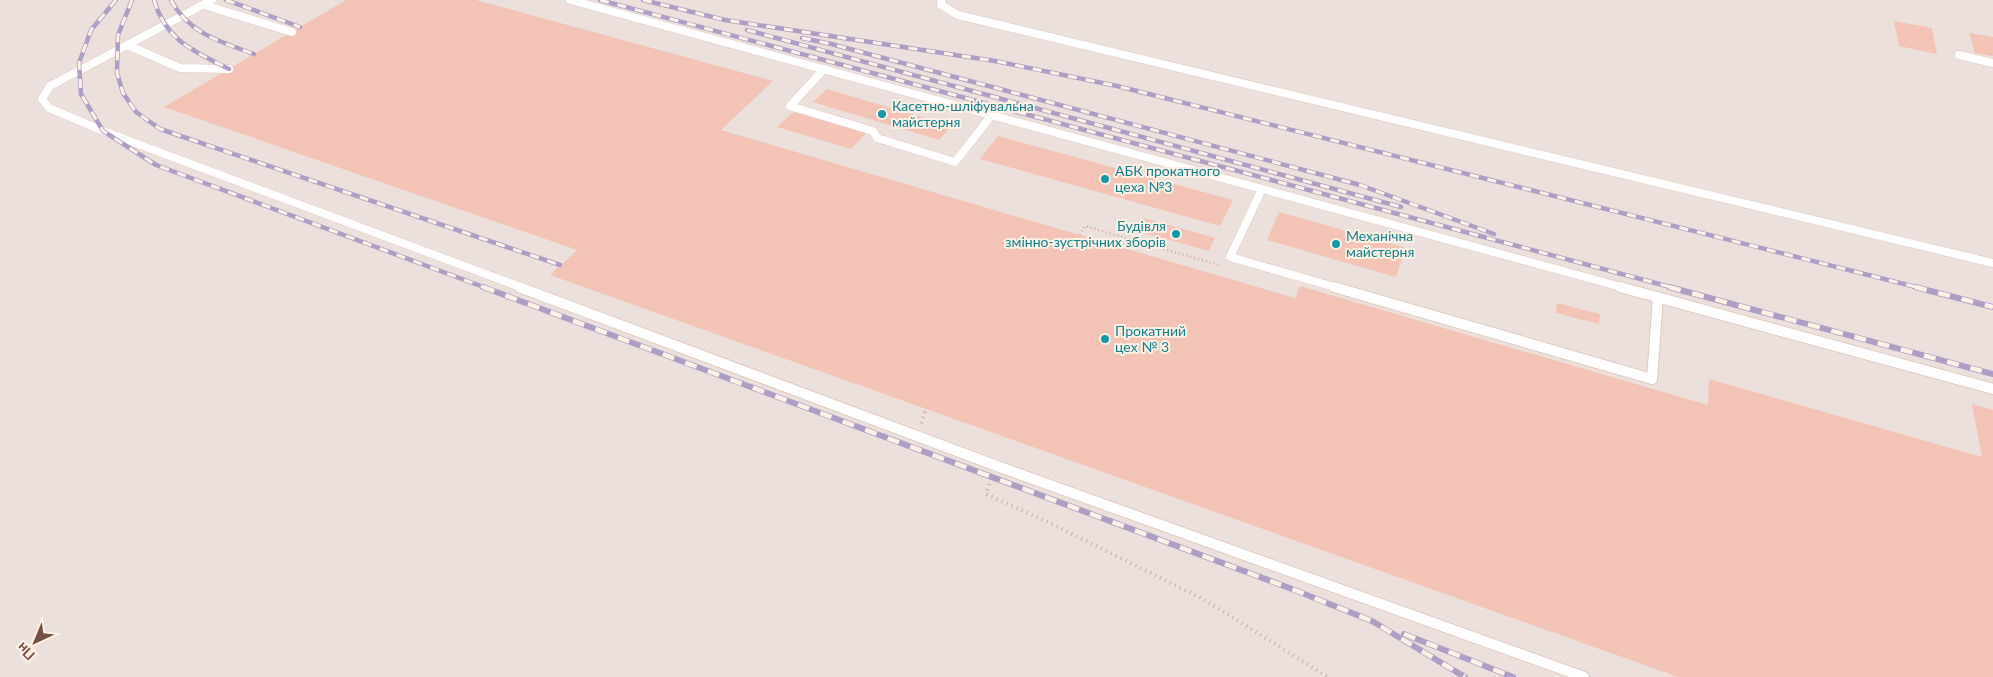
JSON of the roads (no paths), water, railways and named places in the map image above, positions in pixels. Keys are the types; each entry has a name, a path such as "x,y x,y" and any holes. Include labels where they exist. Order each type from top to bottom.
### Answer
{"lane":[{"path":"570,0 1993,389"},
{"path":"941,0 942,5 958,16 1993,263"},
{"path":"292,32 208,2 50,86 42,99 49,108 103,131 997,466 1584,677"},
{"path":"127,45 180,68 229,69"},
{"path":"1959,56 1993,63"},
{"path":"824,69 790,106 873,131 877,138 955,162 992,115"},
{"path":"1262,189 1230,256 1652,379 1658,297"}],"railway":[{"path":"116,0 91,30 79,63 81,94 103,131 156,165 486,288"},
{"path":"132,0 118,35 117,73 123,93 136,112 160,129 560,265"},
{"path":"154,0 159,14 174,35 193,50 229,69"},
{"path":"171,0 178,11 196,28 218,40 254,54"},
{"path":"226,0 300,27"},
{"path":"600,0 1674,288"},
{"path":"643,0 725,20 995,61 1117,86 1920,288"},
{"path":"747,30 1401,207"},
{"path":"802,38 831,44 1360,185 1494,234"},
{"path":"483,287 1292,589 1372,621 1465,677"},
{"path":"1669,287 1993,374"},
{"path":"1915,287 1993,307"},
{"path":"1404,634 1513,677"}],"place":[{"name":"Касетно-шліфувальна майстерня","path":"882,114"},
{"name":"АБК прокатного цеха №3","path":"1105,179"},
{"name":"Будівля змінно-зустрічних зборів","path":"1176,234"},
{"name":"Механічна майстерня","path":"1336,244"},
{"name":"Прокатний цех № 3","path":"1105,339"}]}
